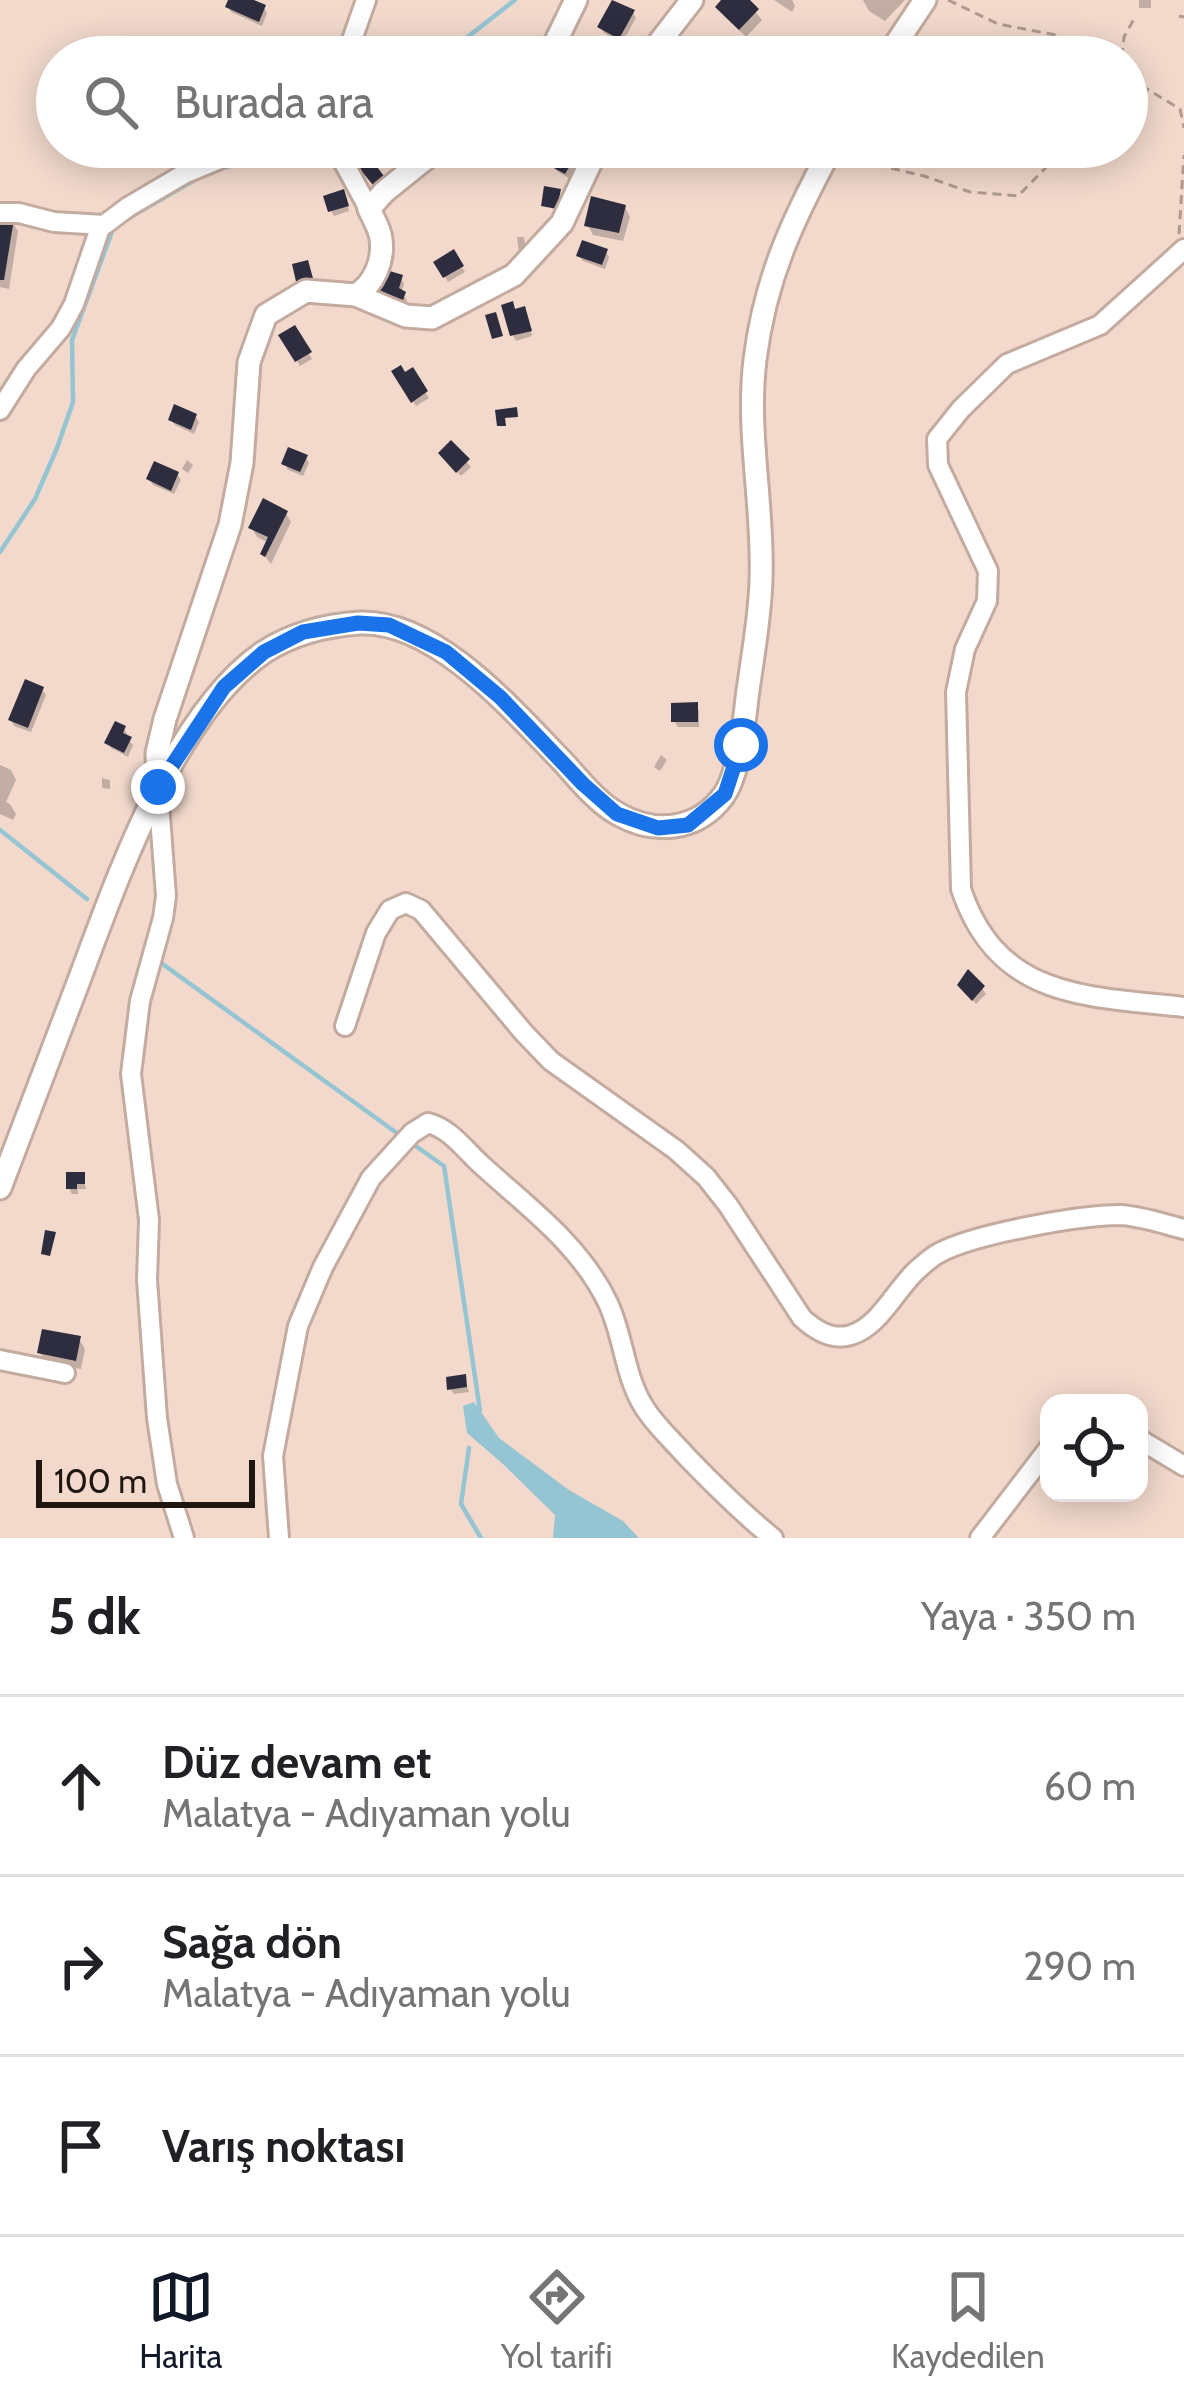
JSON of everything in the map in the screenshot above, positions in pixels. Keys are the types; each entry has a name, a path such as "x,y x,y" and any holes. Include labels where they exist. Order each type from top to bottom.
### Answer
{"main road":[{"path":"558,36 576,0"},
{"path":"664,36 692,0"},
{"path":"900,36 925,0"},
{"path":"356,295 379,268 381,238 369,209 414,168"},
{"path":"158,787 157,753 165,718 230,525 242,463 249,362 266,315 306,291 356,295 406,316 432,318 514,275 562,223 588,168"},
{"path":"0,1188 95,937 158,787 224,687 264,652 303,632 358,623 389,625 446,652 500,697 617,814 658,828 688,825 725,794 741,745 761,579 754,363 771,278 794,216 820,168"}],"street":[{"path":"353,36 366,0"},
{"path":"0,212 101,225 198,168"},
{"path":"346,168 369,209"},
{"path":"0,410 68,316 101,225"},
{"path":"1181,252 1100,325 1007,364 937,440 938,465 988,571 986,601 965,649 956,692 961,889 970,914 991,945 1039,984 1094,997 1184,1007"},
{"path":"158,787 166,896 140,1000 131,1074 149,1220 147,1280 157,1418 167,1484 184,1538"},
{"path":"345,1026 376,933 391,910 406,903 422,910 551,1061 676,1150 706,1177 802,1318 815,1330 835,1337 853,1335 870,1323 915,1272 939,1253 982,1239 1076,1219 1125,1215 1184,1229"},
{"path":"279,1538 273,1456 298,1326 323,1267 371,1178 406,1139 428,1123 440,1126 580,1258 606,1299 629,1379 645,1409 708,1478 773,1538"},
{"path":"0,1360 65,1372"},
{"path":"1148,1444 1184,1466"},
{"path":"980,1538 1040,1460"}],"path":[{"path":"948,0 998,24 1056,35"},
{"path":"1125,36 1134,19"},
{"path":"1148,90 1180,109 1184,128"},
{"path":"1181,252 1184,155"},
{"path":"890,168 970,192 1018,196 1045,168"}],"water":[{"path":"474,1402 499,1438 569,1490 623,1521 639,1538 553,1538 555,1515 467,1433 463,1406"}],"building":[{"path":"228,0 266,5 259,22 225,7"},
{"path":"612,0 635,10 621,36 597,27"},
{"path":"721,0 750,0 759,9 739,30 715,7"},
{"path":"359,168 378,168 384,176 373,185"},
{"path":"544,186 561,189 557,209 541,206"},
{"path":"344,189 349,206 328,212 323,196"},
{"path":"591,196 626,205 619,233 584,226"},
{"path":"0,216 14,219 4,280 0,280"},
{"path":"582,240 608,249 602,265 576,256"},
{"path":"454,249 464,266 443,278 433,262"},
{"path":"308,260 314,282 297,286 292,264"},
{"path":"383,269 403,275 399,288 406,292 403,300 377,293"},
{"path":"513,301 515,309 525,306 532,331 510,336 501,305"},
{"path":"496,312 503,336 492,339 485,315"},
{"path":"295,325 312,352 295,362 278,335"},
{"path":"401,365 405,372 413,367 428,391 411,403 391,371"},
{"path":"174,404 197,414 191,430 168,420"},
{"path":"517,407 518,417 505,418 506,426 497,426 495,410"},
{"path":"451,440 470,459 456,473 438,453"},
{"path":"288,447 308,455 300,472 281,464"},
{"path":"154,461 179,472 171,491 146,479"},
{"path":"263,498 288,511 265,557 260,554 268,537 248,528"},
{"path":"25,679 44,687 28,728 8,720"},
{"path":"698,702 698,722 671,722 671,703"},
{"path":"115,721 126,726 123,733 132,737 124,753 104,743"},
{"path":"968,969 985,986 972,1001 957,985"},
{"path":"66,1172 85,1172 85,1184 66,1189"},
{"path":"45,1230 56,1232 50,1256 41,1254"},
{"path":"42,1329 81,1336 76,1361 37,1353"},
{"path":"466,1374 467,1387 447,1390 446,1377"}],"waterway":[{"path":"469,36 515,0"},
{"path":"122,222 205,174"},
{"path":"0,552 35,499 57,448 73,402 72,340 113,229"},
{"path":"0,830 87,899"},
{"path":"157,960 401,1136"},
{"path":"410,1142 444,1166 480,1411"},
{"path":"469,1448 461,1504 481,1538"}],"route":[{"path":"158,787 224,687 264,652 303,632 358,623 389,625 446,652 500,697 617,814 658,828 688,825 725,794 741,745"}]}
